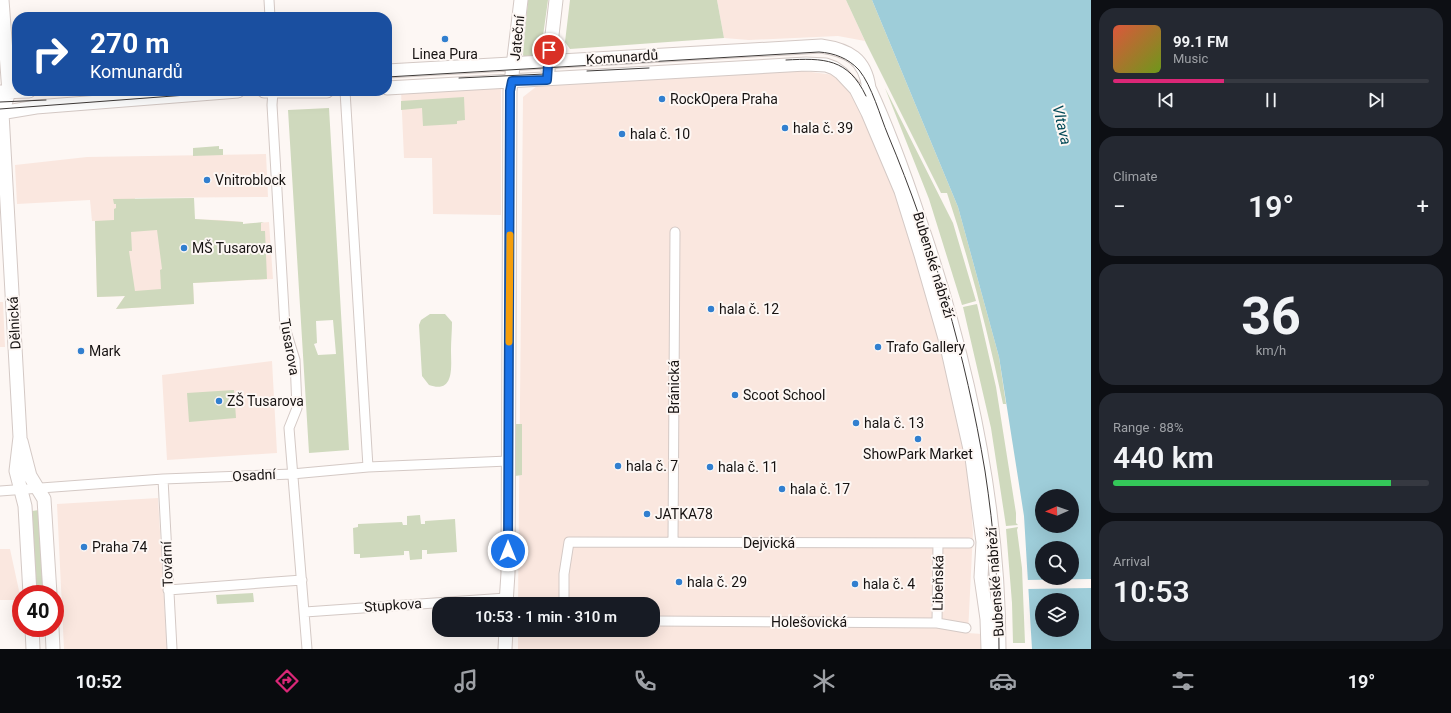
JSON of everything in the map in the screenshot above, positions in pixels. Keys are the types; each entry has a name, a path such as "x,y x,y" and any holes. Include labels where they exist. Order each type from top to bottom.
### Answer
{"street":[{"name":"Dělnická","path":"2,0 5,92 1,113 20,437 30,476 45,504 50,585"},
{"path":"268,0 269,12"},
{"name":"Jateční","path":"506,597 508,573 510,91 521,0"},
{"path":"547,80 556,0"},
{"name":"Komunardů","path":"392,71 782,48 821,46 834,48"},
{"name":"Bubenské nábřeží","path":"834,48 852,56 859,62 867,76 869,88 910,192 934,260 950,316 968,390 985,471 997,575 999,649"},
{"name":"Komunardů","path":"392,88 806,64 826,65"},
{"name":"Bubenské nábřeží","path":"826,65 841,73 849,81 856,89 868,112 901,191 946,342 972,458 982,542 981,577 988,623 988,649"},
{"path":"1,113 36,107 175,96"},
{"name":"Tusarova","path":"273,96 272,113 285,328 295,360 298,408 289,428 307,649"},
{"path":"345,96 368,467"},
{"name":"Bránická","path":"673,542 675,232"},
{"name":"Dělnická","path":"20,437 16,463 18,481 25,506 29,585"},
{"name":"Osadní","path":"0,491 20,488 163,478 292,474 368,467 508,461"},
{"name":"Tovární","path":"163,478 172,649"},
{"name":"Dejvická","path":"564,597 564,574 569,542 969,543"},
{"name":"Libeňská","path":"937,623 938,543"},
{"path":"168,590 302,580"},
{"name":"Stupkova","path":"305,612 432,605"},
{"name":"Holešovická","path":"660,621 937,623 966,628"},
{"path":"32,637 33,649"},
{"path":"52,637 53,649"},
{"path":"505,649 506,637"}],"shaded area":[{"path":"717,0 846,0 865,41 838,36 749,40 724,38"},
{"path":"796,70 834,75 850,88 885,165 924,280 941,342 969,480 973,532 968,633 982,634 981,649 518,649 518,637 660,637 660,597 518,597 523,97 537,86"},
{"path":"501,87 501,215 433,214 432,158 404,158 401,91"},
{"path":"266,154 268,197 135,198 135,218 221,220 243,222 243,224 269,222 273,279 193,283 194,304 116,309 125,296 97,297 95,221 92,221 90,200 17,204 15,165 87,157"},
{"path":"0,302 3,302 5,347 0,347"},
{"name":"ZŠ Tusarova","path":"272,361 277,453 167,460 162,375"},
{"path":"158,498 167,649 64,649 64,585 61,585 57,504"},
{"path":"0,549 10,549 18,585 12,585 12,600 0,600"}],"green space":[{"path":"528,0 548,0 542,43 534,58 526,59 523,55"},
{"path":"570,0 717,0 724,38 570,49 565,42"},
{"path":"846,0 872,0 958,207 999,357 1006,404 1003,404 978,297 947,193 941,193"},
{"path":"885,88 953,223 976,301 962,305 929,199"},
{"path":"464,97 465,120 457,121 457,124 423,126 422,108 401,110 401,101"},
{"path":"329,108 349,450 309,453 288,110","holes":["333,320 336,354 318,355 314,344 317,343 316,321"]},
{"path":"219,146 219,149 223,149 223,155 193,156 193,148"},
{"name":"MŠ Tusarova","path":"194,198 195,219 243,222 243,224 264,222 261,223 261,231 265,231 267,279 193,283 194,304 116,309 125,296 97,297 95,221 114,220 114,209 116,208 116,204 114,204 113,199","holes":["157,230 162,269 160,270 161,289 135,291 129,251 132,251 131,232"]},
{"path":"977,304 996,387 1016,513 1016,523 1018,525 1006,526 991,428 963,307"},
{"path":"430,314 445,314 452,322 450,377 443,386 437,387 429,385 422,376 419,325 421,320"},
{"path":"234,390 236,418 189,422 187,393"},
{"path":"515,424 522,424 522,475 515,476"},
{"path":"39,510 43,585 36,585 32,511"},
{"path":"420,515 421,524 425,524 425,521 455,519 457,552 427,554 427,550 422,550 422,559 410,560 409,551 404,551 404,555 360,558 360,554 354,554 353,528 358,527 358,524 402,522 403,525 407,525 407,516"},
{"path":"1018,527 1017,530 1022,568 1025,643 1013,643 1012,603 1006,529"},
{"path":"253,593 254,602 217,604 216,595"}],"water":[{"name":"Vltava","path":"872,0 1091,0 1091,649 1032,649 1024,516 999,357 958,207"}],"pier":[{"path":"1079,579 1091,579 1091,588 1026,589 1026,580 1035,580 1035,585 1079,585"}],"tram line":[{"path":"392,77 819,52 840,57 855,66 868,84 904,175 933,258 958,343 977,428 988,493 997,582 999,649"},
{"path":"786,60 823,60 843,67 859,83 866,96"},
{"path":"587,71 649,68"},
{"path":"459,78 545,74"},
{"path":"0,109 173,96"},
{"path":"0,102 46,100"}],"slow traffic":[{"path":"509,342 510,235"}],"place":[{"name":"Linea Pura","path":"445,39"},
{"name":"RockOpera Praha","path":"662,99"},
{"name":"hala č. 39","path":"785,128"},
{"name":"hala č. 10","path":"622,134"},
{"name":"Vnitroblock","path":"207,180"},
{"name":"MŠ Tusarova","path":"184,248"},
{"name":"hala č. 12","path":"711,309"},
{"name":"Trafo Gallery","path":"878,347"},
{"name":"Mark","path":"81,351"},
{"name":"Scoot School","path":"735,395"},
{"name":"ZŠ Tusarova","path":"219,401"},
{"name":"hala č. 13","path":"856,423"},
{"name":"ShowPark Market","path":"918,439"},
{"name":"hala č. 7","path":"618,466"},
{"name":"hala č. 11","path":"710,467"},
{"name":"hala č. 17","path":"782,489"},
{"name":"JATKA78","path":"647,514"},
{"name":"Praha 74","path":"84,547"},
{"name":"hala č. 29","path":"679,582"},
{"name":"hala č. 4","path":"855,584"}],"route":[{"path":"508,551 510,91 512,81 547,80 549,50"}]}
